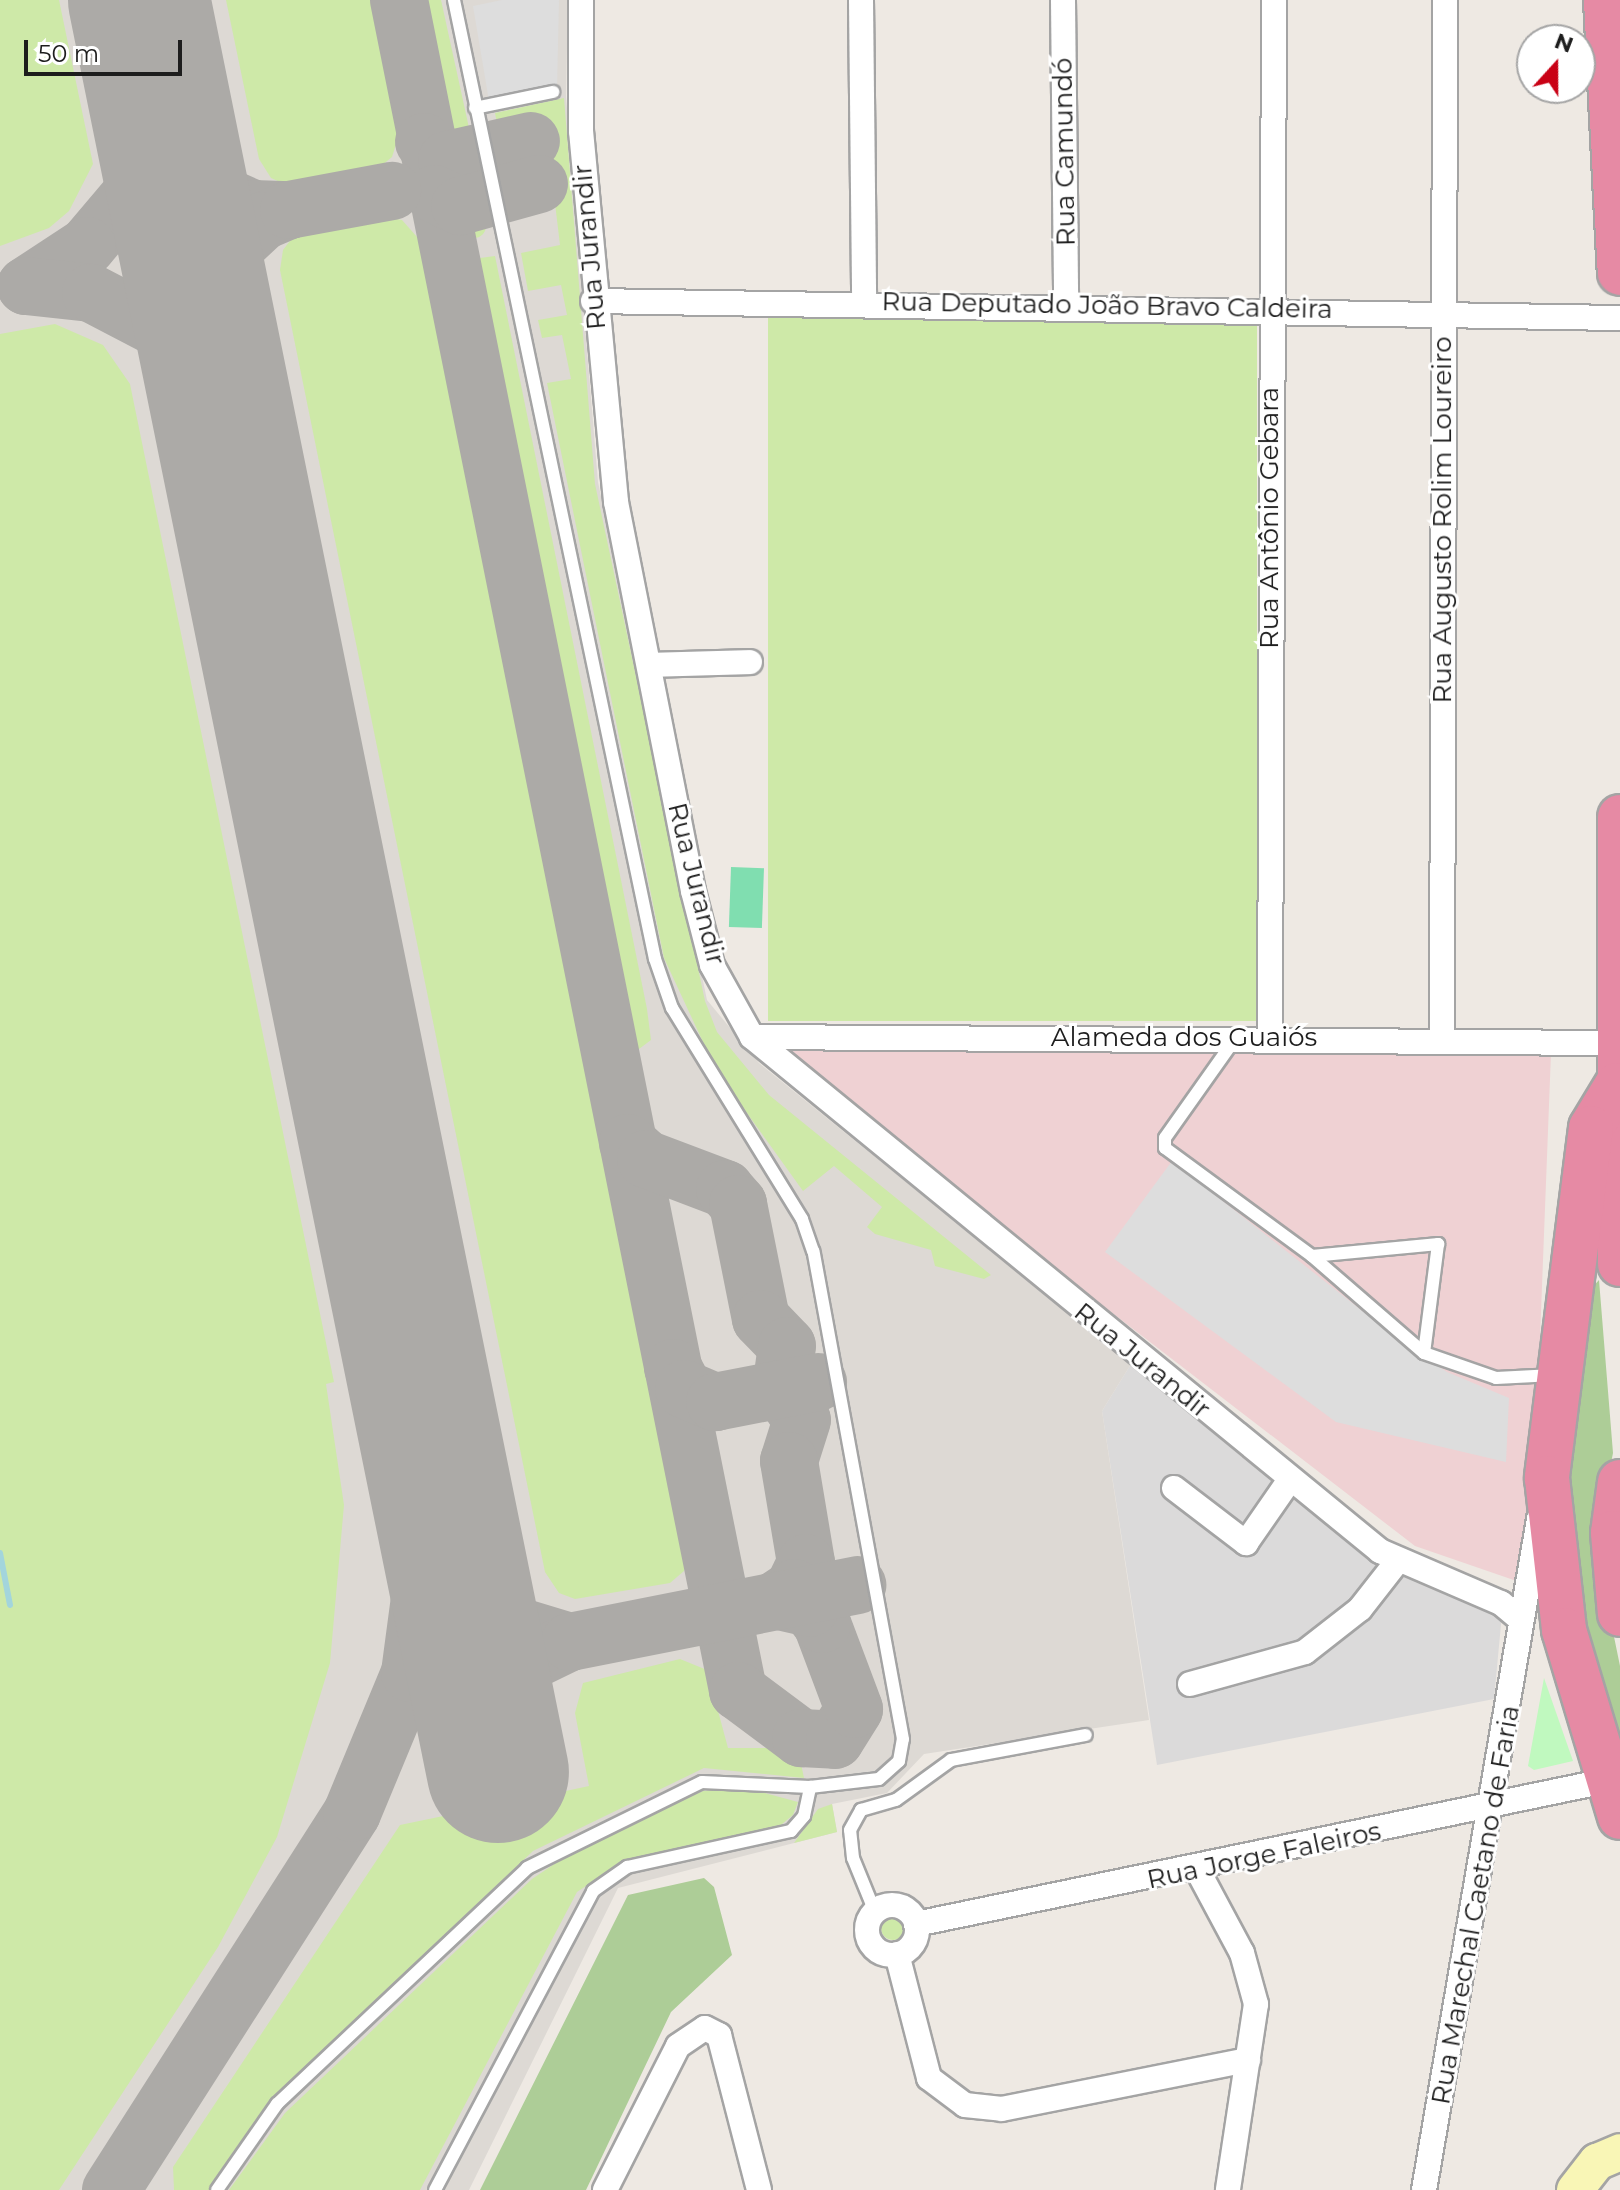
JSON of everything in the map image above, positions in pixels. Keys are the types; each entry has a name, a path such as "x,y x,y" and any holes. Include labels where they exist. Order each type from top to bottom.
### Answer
{"highway":[{"path":"1606,0 1620,273"},
{"path":"1620,817 1617,1064 1620,1264"},
{"path":"1615,1798 1564,1630 1547,1478 1591,1128 1617,1064"},
{"path":"1620,1482 1613,1533 1620,1614"}],"main road":[{"path":"1575,2190 1617,2146"}],"street":[{"name":"Rua Jurandir","path":"581,0 593,301 616,502 712,965 752,1037 1289,1481 1396,1563 1501,1603 1521,1620"},
{"path":"861,0 864,303"},
{"name":"Rua Camundó","path":"1063,0 1066,305"},
{"name":"Rua Antônio Gebara","path":"1270,1036 1270,310 1274,0"},
{"name":"Rua Augusto Rolim Loureiro","path":"1442,1040 1445,0"},
{"name":"Rua Deputado João Bravo Caldeira","path":"593,301 1444,311 1620,318"},
{"path":"650,665 750,662"},
{"name":"Alameda dos Guaiós","path":"752,1037 1270,1036 1442,1040 1617,1064"},
{"name":"Rua Marechal Caetano de Faria","path":"1424,2190 1495,1808 1521,1620 1547,1478"},
{"path":"1174,1488 1246,1543 1289,1481"},
{"path":"1190,1684 1305,1652 1360,1609 1396,1563"},
{"name":"Rua Jorge Faleiros","path":"916,1924 1198,1871 1495,1808 1615,1798"},
{"path":"1198,1871 1253,1985 1248,2060 1228,2190"},
{"path":"904,1908 916,1924 910,1947 897,1954 872,1945 867,1928 875,1912 904,1908"},
{"path":"897,1954 929,2078 965,2105 1002,2109 1248,2060"},
{"path":"605,2190 678,2046 705,2028 719,2035 759,2190"}],"lane":[{"path":"217,2190 277,2104 527,1868 702,1782 810,1787 879,1779 899,1761 903,1739 813,1251 802,1219 672,1008 655,959 454,0"},
{"path":"475,108 553,92"},
{"path":"1236,1037 1163,1145 1312,1256 1424,1353 1496,1378 1561,1375"},
{"path":"1312,1256 1441,1246 1424,1353"},
{"path":"875,1912 853,1858 850,1830 861,1810 896,1800 951,1760 1086,1735"},
{"path":"435,2190 593,1891 627,1867 791,1831 804,1816 810,1787"}],"shaded area":[{"path":"0,0 568,0 566,96 598,482 707,1000 759,1063 1131,1364 1102,1411 1149,1720 924,1754 887,1793 832,1804 837,1832 618,1888 469,2190 0,2190"},
{"path":"502,0 559,0 557,87 489,101 473,6"},
{"path":"1012,1040 1551,1053 1535,1468 1540,1589 1415,1546 772,1051"},
{"path":"1172,1161 1398,1339 1447,1372 1509,1398 1506,1462 1336,1422 1105,1252"},
{"path":"1131,1364 1393,1566 1502,1614 1494,1699 1157,1765 1102,1411"}],"green space":[{"path":"0,0 59,0 93,164 69,211 49,228 0,246"},
{"path":"226,0 377,0 401,129 392,157 370,175 293,188 271,178 259,159"},
{"path":"414,0 441,0 471,137 460,146 443,140"},
{"path":"564,98 595,484 705,1001 717,1032 769,1095 991,1275 984,1279 935,1266 931,1250 875,1234 867,1227 882,1207 834,1166 803,1191 716,1070 664,958 547,383 571,379 562,335 542,338 538,320 567,315 561,285 528,291 521,253 560,245 545,120 498,129 495,113"},
{"path":"466,166 476,169 479,179 476,189 466,192 456,189 453,179 456,169"},
{"path":"367,214 402,220 425,246 689,1549 684,1571 670,1583 575,1599 559,1593 545,1572 280,270 283,250 296,233"},
{"path":"474,214 483,217 486,226 483,235 474,238 465,235 462,226 465,217"},
{"path":"495,256 647,1009 651,1040 639,1049 627,1043 620,1025 469,272 480,258"},
{"path":"768,318 1257,318 1257,1021 768,1021"},
{"path":"55,324 103,345 130,384 334,1382 326,1384 344,1505 330,1663 277,1837 218,1947 59,2190 0,2190 0,334"},
{"path":"731,867 764,868 762,928 729,927"},
{"path":"1599,1280 1613,1453 1604,1498 1602,1578 1620,1666 1620,1749 1583,1629 1565,1455 1588,1292"},
{"path":"680,1659 707,1670 728,1748 774,1748 800,1759 804,1778 704,1768 533,1851 272,2098 209,2190 174,2190 173,2167 400,1825 477,1809 485,1833 540,1822 533,1798 589,1786 575,1713 583,1683"},
{"path":"1544,1678 1573,1761 1534,1770 1528,1766"},
{"path":"743,1787 798,1802 793,1815 776,1829 625,1860 577,1892 420,2190 229,2190 285,2113 532,1879 596,1836 703,1791"},
{"path":"832,1804 837,1832 794,1843 818,1809"},
{"path":"704,1878 714,1887 732,1955 671,2012 586,2190 480,2190 628,1895"},
{"path":"893,1916 904,1923 905,1928 898,1939 893,1940 882,1933 881,1928 888,1917"}],"waterway":[{"path":"0,1553 10,1605"}],"taxiway":[{"path":"399,0 738,1691 801,1738 835,1740 854,1709 822,1624 810,1608 776,1600"},
{"path":"153,71 147,150 132,193 87,246 26,286 91,293 168,333 198,365 230,451"},
{"path":"166,133 217,193 253,209 289,210 263,221 232,250 204,324"},
{"path":"424,142 447,160 531,141"},
{"path":"435,194 460,206 539,184"},
{"path":"289,210 392,191"},
{"path":"628,1143 646,1159 725,1189 738,1204 761,1319 787,1346 781,1389 802,1420 789,1461 806,1563 794,1588 776,1600"},
{"path":"111,2190 352,1813 410,1673 433,1501 410,1336"},
{"path":"673,1368 684,1389 715,1402 818,1382"},
{"path":"454,1552 485,1607 504,1622 570,1642 481,1685"},
{"path":"570,1642 857,1585"}],"runway":[{"path":"139,0 498,1772"}]}
